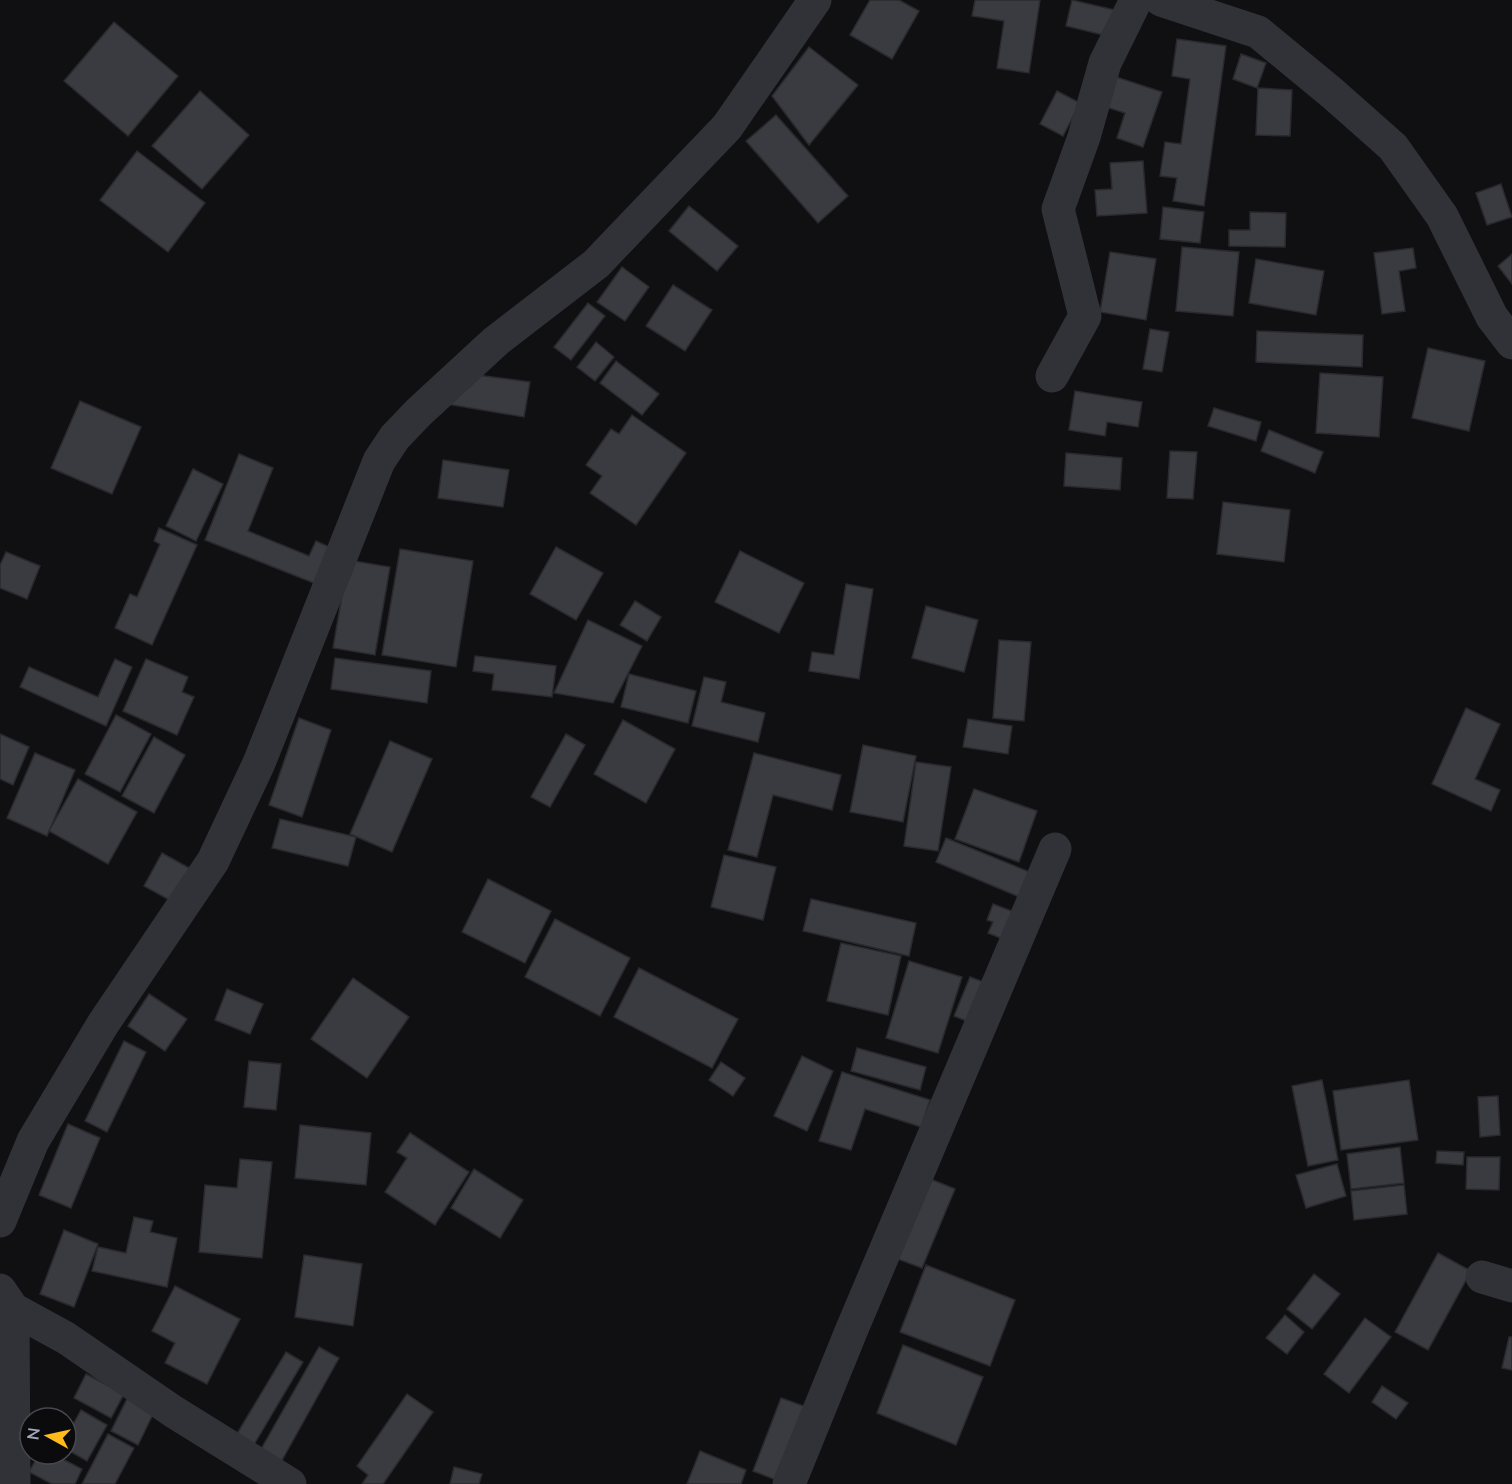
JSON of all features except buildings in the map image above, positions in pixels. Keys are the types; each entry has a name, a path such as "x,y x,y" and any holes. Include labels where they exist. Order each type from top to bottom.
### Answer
{"street":[{"path":"0,1221 33,1141 103,1024 213,861 259,763 379,461 395,437 496,341 596,264 727,127 815,0"},
{"path":"1052,376 1085,316 1058,209 1084,137 1105,63 1136,0"},
{"path":"1161,0 1258,32 1393,147 1442,216 1492,317 1512,343"},
{"path":"789,1484 1055,849"},
{"path":"6,1300 14,1484"},
{"path":"6,1300 174,1412 290,1484"}]}
